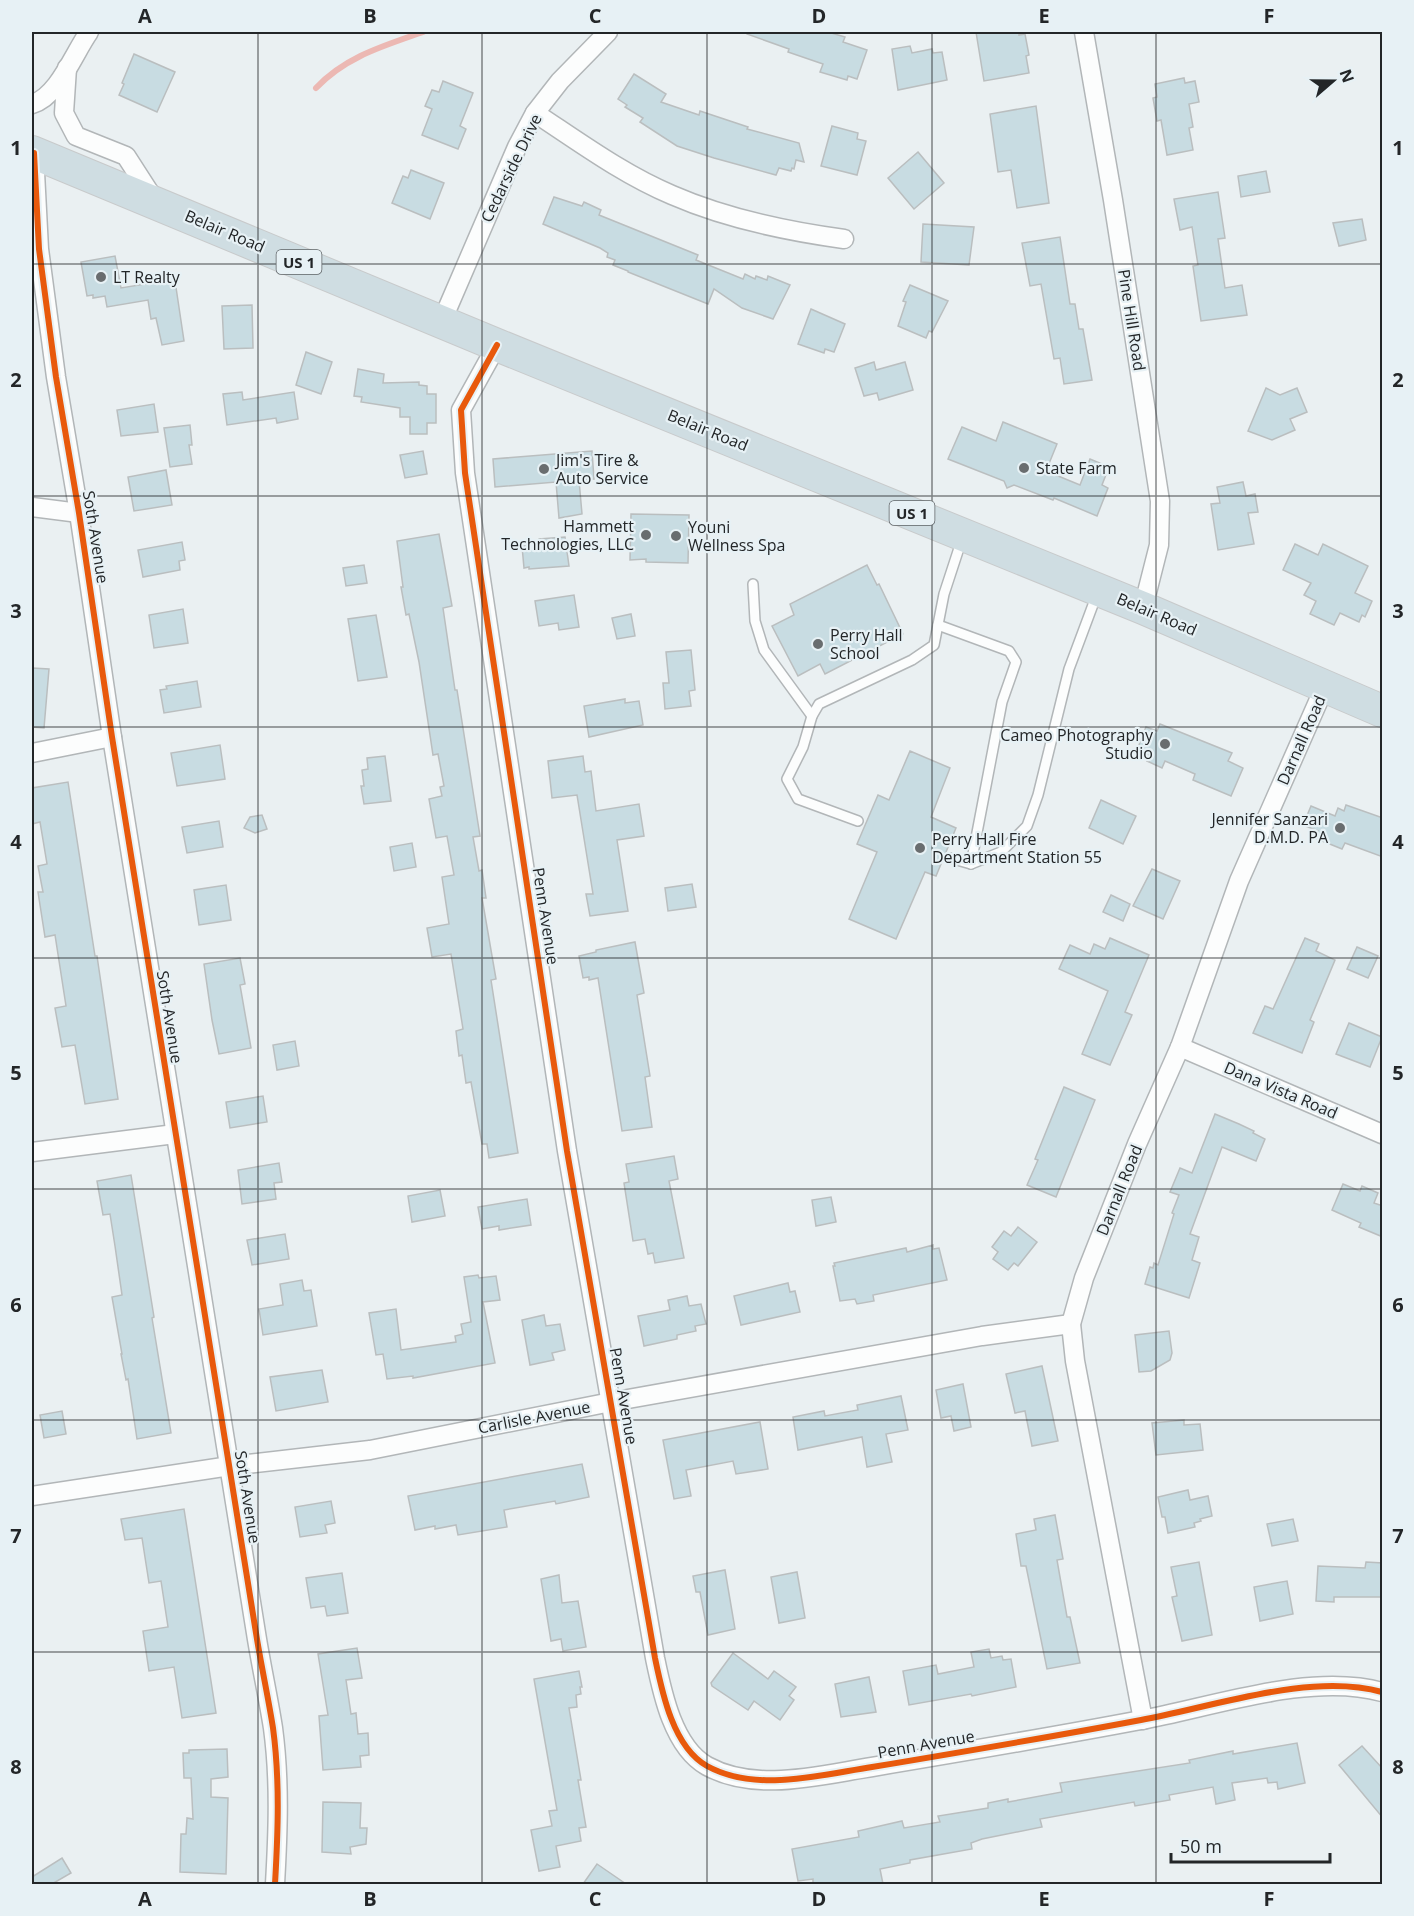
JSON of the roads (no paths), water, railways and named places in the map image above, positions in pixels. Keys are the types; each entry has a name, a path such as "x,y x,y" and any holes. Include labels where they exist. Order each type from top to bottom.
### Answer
{"highway":[{"name":"Belair Road","path":"33,153 1143,608 1383,711"}],"street":[{"path":"32,104 48,94 68,68 89,32"},
{"name":"Cedarside Drive","path":"441,321 535,113 560,81 608,32"},
{"name":"Pine Hill Road","path":"1084,32 1160,501 1159,545 1143,608"},
{"path":"68,68 64,113 76,136 126,156 156,202"},
{"path":"535,113 615,164 670,195 741,220 798,233 844,239"},
{"name":"Soth Avenue","path":"33,153 39,249 56,377 79,513 111,737 273,1728 278,1781 275,1884"},
{"name":"Penn Avenue","path":"497,345 461,410 465,474 567,1151 662,1689 669,1713 688,1749 704,1765 721,1772 749,1779 788,1779 929,1758 1143,1720 1288,1690 1350,1686 1383,1692"},
{"path":"32,507 79,513"},
{"name":"Darnall Road","path":"1143,1720 1077,1373 1071,1324 1088,1267 1137,1144 1180,1047 1239,881 1324,686"},
{"path":"32,753 111,737"},
{"name":"Dana Vista Road","path":"1180,1047 1383,1134"},
{"path":"32,1152 176,1134"},
{"name":"Carlisle Avenue","path":"32,1496 230,1466 370,1450 611,1402 982,1335 1071,1324"}],"lane":[{"path":"858,821 798,799 787,780 803,747 812,716 819,704 912,660 934,645 944,594 963,534"},
{"path":"753,584 755,621 764,650 812,716"},
{"path":"950,858 972,864 1001,852 1027,826 1038,795 1069,669 1099,590"},
{"path":"938,625 1009,651 1016,662 1002,702 972,864"}],"waterway":[{"path":"316,88 327,77 352,60 423,32"}],"place":[{"name":"LT Realty","path":"101,277"},
{"name":"State Farm","path":"1024,468"},
{"name":"Jim's Tire & Auto Service","path":"544,469"},
{"name":"Hammett Technologies, LLC","path":"646,535"},
{"name":"Youni Wellness Spa","path":"676,536"},
{"name":"Perry Hall School","path":"818,644"},
{"name":"Cameo Photography Studio","path":"1165,744"},
{"name":"Jennifer Sanzari D.M.D. PA","path":"1340,828"},
{"name":"Perry Hall Fire Department Station 55","path":"920,848"}]}
